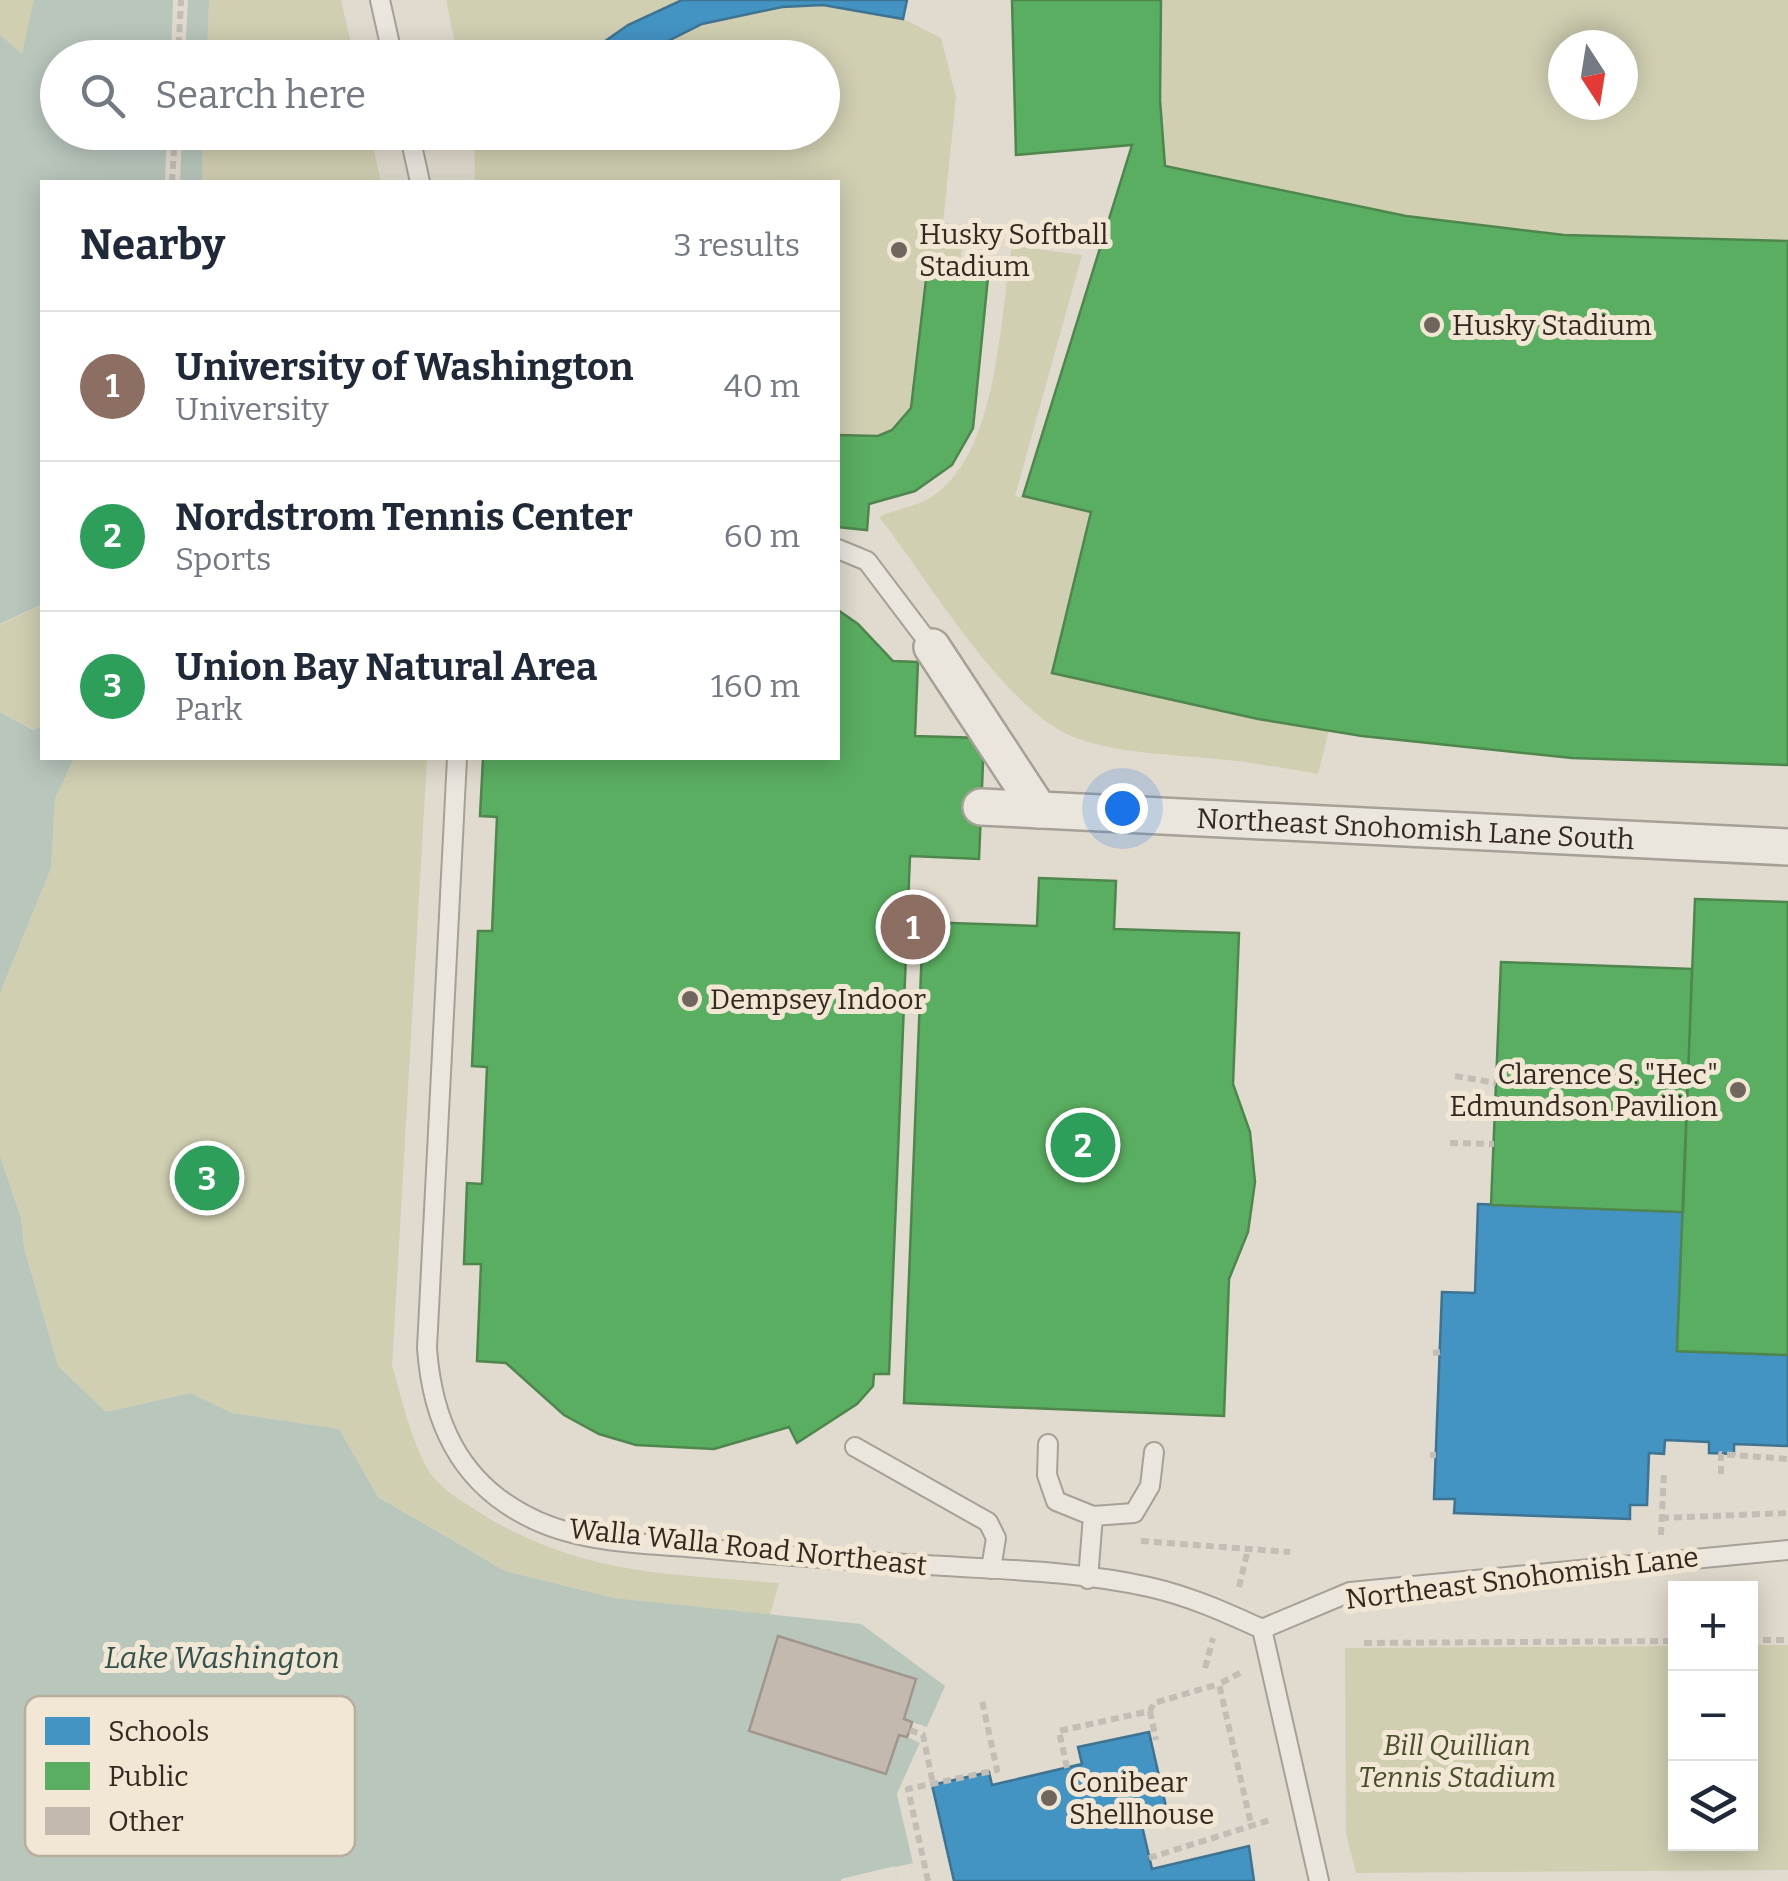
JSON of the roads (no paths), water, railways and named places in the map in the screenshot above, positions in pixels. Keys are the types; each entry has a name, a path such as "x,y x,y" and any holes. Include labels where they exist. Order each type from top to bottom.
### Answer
{"street":[{"path":"932,647 1039,810"},
{"name":"Northeast Snohomish Lane South","path":"981,807 1788,847"}],"lane":[{"path":"380,0 388,40"},
{"path":"413,150 420,180"},
{"path":"840,551 866,561 932,647"},
{"name":"Walla Walla Road Northeast","path":"457,760 427,1348 442,1432 478,1480 522,1514 581,1536 1088,1579 1146,1587 1198,1601 1262,1629"},
{"path":"1048,1444 1047,1475 1056,1501 1093,1516 1134,1513 1150,1486 1154,1452"},
{"path":"856,1447 988,1522 996,1531 992,1569"},
{"path":"1088,1579 1093,1516"},
{"name":"Northeast Snohomish Lane","path":"1262,1629 1350,1592 1788,1550"},
{"path":"1262,1629 1319,1881"}],"water":[{"path":"34,0 209,0 208,40 40,40 40,150 203,150 202,180 40,180 40,605 0,624 0,35 22,54"},
{"path":"0,712 33,730 40,727 40,760 73,760 55,799 51,868 0,993"},
{"name":"Lake Washington","path":"0,1156 21,1218 24,1247 58,1366 106,1412 190,1393 232,1413 339,1429 378,1497 505,1571 614,1598 861,1624 945,1686 897,1794 913,1863 895,1867 898,1881 0,1881"}],"place":[{"name":"Husky Softball Stadium","path":"899,250"},
{"name":"Husky Stadium","path":"1432,325"},
{"name":"University of Washington","path":"913,927"},
{"name":"Dempsey Indoor","path":"690,999"},
{"name":"Clarence S. \"Hec\" Edmundson Pavilion","path":"1738,1090"},
{"name":"Nordstrom Tennis Center","path":"1083,1145"},
{"name":"Union Bay Natural Area","path":"207,1178"},
{"name":"Conibear Shellhouse","path":"1049,1798"}],"park label":[{"name":"Bill Quillian Tennis Stadium","path":"1457,1761"}]}
